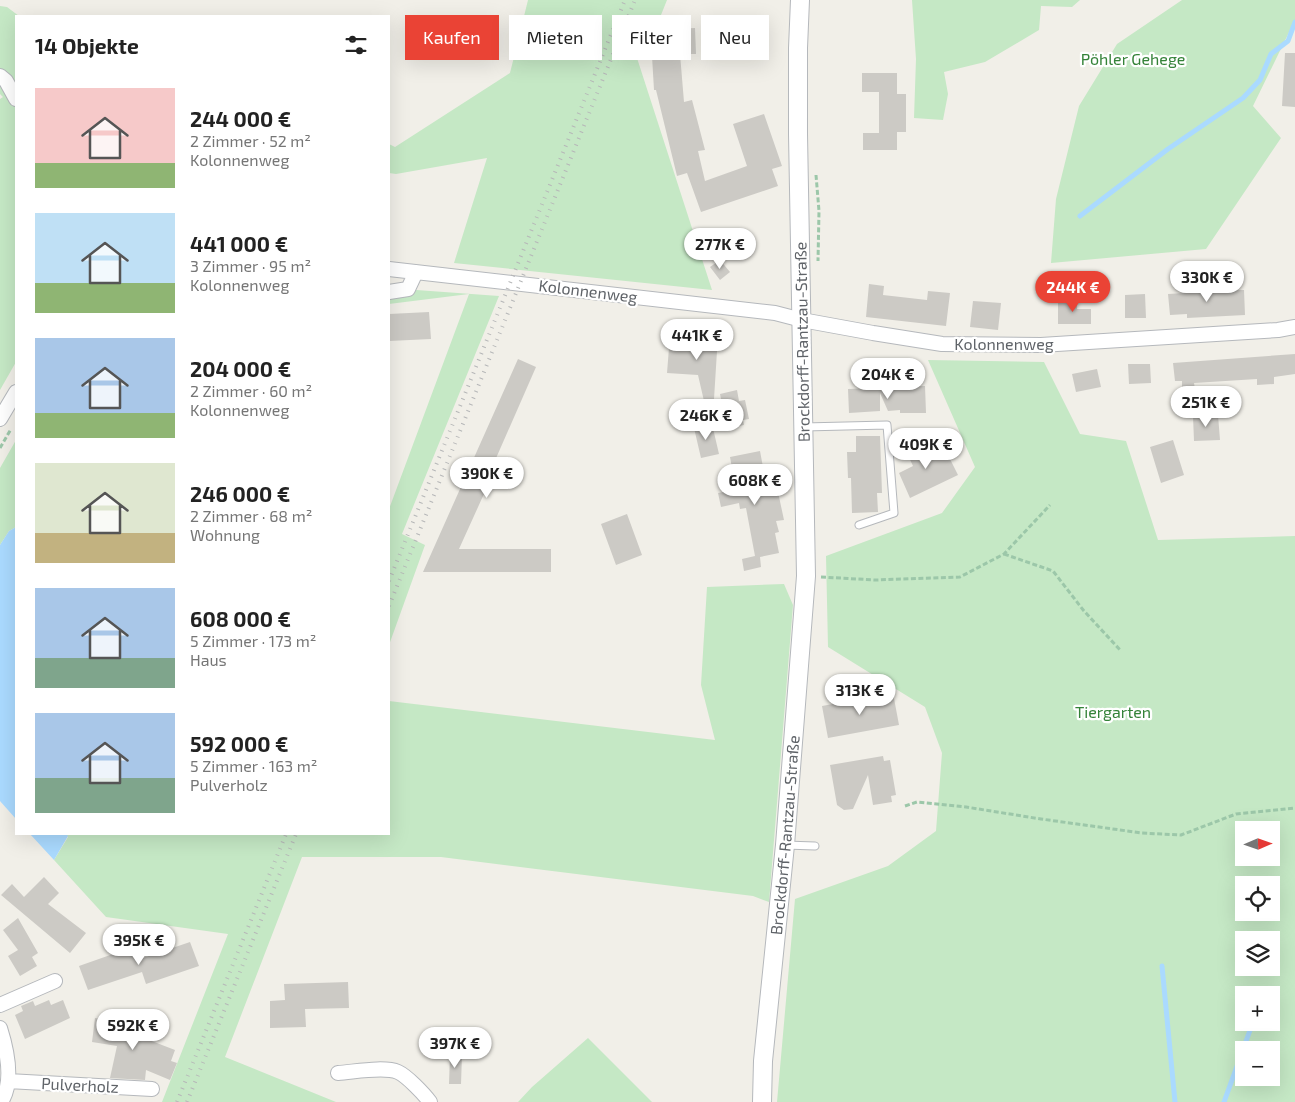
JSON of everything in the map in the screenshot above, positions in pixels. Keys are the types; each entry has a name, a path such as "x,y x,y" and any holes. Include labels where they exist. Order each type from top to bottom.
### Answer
{"street":[{"name":"Brockdorff-Rantzau-Straße","path":"762,1102 763,1061 784,845 806,576 798,125 800,0"},
{"path":"0,76 6,81 15,97"},
{"name":"Kolonnenweg","path":"390,269 775,313 802,320 942,344 1031,345 1278,330 1295,327"},
{"path":"390,292 408,288 416,272"},
{"path":"0,419 15,394"},
{"path":"0,1004 55,981"},
{"path":"0,1028 7,1060 8,1081 5,1096 1,1102"},
{"path":"338,1073 385,1070 399,1072 424,1094 430,1102"},
{"name":"Pulverholz","path":"8,1081 152,1089"}],"lane":[{"path":"804,427 887,424 894,513 859,525"},
{"path":"784,845 815,846"}],"path":[{"path":"0,448 12,427"},
{"path":"806,576 875,580 960,577 1004,554 1050,505"},
{"path":"1004,554 1053,571 1084,611 1121,651"},
{"path":"905,806 917,802 966,807 1142,833 1181,834 1236,814 1295,808"}],"green space":[{"path":"528,0 667,0 661,15 612,15 612,60 638,60 712,290 454,263 487,158 396,174 390,173 390,144 395,147 510,73 513,60 602,60 602,15 524,15"},
{"name":"Pöhler Gehege","path":"912,0 1080,0 1072,7 1041,6 1039,30 985,62 944,72 948,94 943,120 914,118 916,59"},
{"path":"1182,0 1295,0 1295,20 1253,106 1281,138 1206,249 1051,263 1056,199 1079,106 1117,44"},
{"path":"0,6 7,7 18,15 15,15 15,364 0,390 0,99 3,97 0,94"},
{"path":"390,288 499,296 402,534 425,545 390,642 390,506 469,294 390,304"},
{"name":"Tiergarten","path":"928,360 1044,362 1080,434 1126,441 1158,540 1295,536 1295,1102 777,1102 795,899 888,866 936,831 942,753 925,707 828,647 826,556 942,513 975,467"},
{"path":"15,442 15,528 9,531 0,545 0,468"},
{"path":"784,584 793,605 769,902 753,896 441,857 302,857 225,1057 336,1102 162,1102 228,934 106,917 54,860 68,837 67,835 390,835 390,701 715,740 701,685 707,587"},
{"path":"588,1038 652,1102 518,1102 532,1087"}],"water":[{"path":"15,528 15,818 0,801 0,545 9,531"},
{"path":"31,835 68,836 54,860"}],"building":[{"path":"691,28 695,28 696,54 691,54"},
{"path":"1285,53 1295,53 1295,107 1282,106"},
{"path":"652,60 680,60 684,102 692,100 705,150 698,151 705,181 747,166 733,124 764,114 782,166 772,169 778,186 701,212 687,173 677,176 656,90 654,90"},
{"path":"862,73 897,73 897,94 906,94 906,132 897,132 897,150 863,150 863,133 879,133 879,92 862,92"},
{"path":"720,260 730,272 720,280 710,267"},
{"path":"869,284 884,286 883,295 927,300 928,291 950,293 946,326 866,317"},
{"path":"1204,286 1205,291 1244,290 1245,315 1187,318 1187,314 1170,315 1168,294 1185,293 1185,287"},
{"path":"1145,294 1146,318 1125,318 1125,295"},
{"path":"1058,299 1077,299 1077,309 1091,309 1091,324 1058,324"},
{"path":"973,301 1001,303 998,330 970,327"},
{"path":"429,312 431,339 390,341 390,314"},
{"path":"690,329 714,330 712,351 717,351 714,399 704,401 698,375 667,373 669,348 689,349"},
{"path":"1295,354 1295,374 1274,377 1274,384 1257,385 1257,379 1194,383 1195,389 1182,390 1182,381 1175,381 1173,363"},
{"path":"518,359 536,367 490,472 493,474 459,549 551,549 551,572 423,572"},
{"path":"1128,364 1150,364 1151,383 1129,384"},
{"path":"1097,369 1101,387 1076,392 1072,374"},
{"path":"925,386 926,413 900,413 900,410 888,411 880,393 880,411 849,413 848,389"},
{"path":"737,390 739,401 745,400 749,419 743,420 744,425 727,428 720,394"},
{"path":"1218,415 1220,440 1194,441 1193,416"},
{"path":"712,424 719,454 701,458 694,428"},
{"path":"856,436 880,436 882,493 877,493 878,512 852,513 851,478 848,478 847,452 856,452"},
{"path":"1173,440 1184,475 1161,483 1150,447"},
{"path":"928,441 935,456 946,451 958,475 910,498 899,473 913,466 906,451"},
{"path":"760,451 768,494 778,492 784,520 776,521 779,532 775,533 779,553 760,557 761,567 744,571 742,559 755,556 746,508 740,509 739,503 721,507 718,493 736,490 730,457"},
{"path":"627,514 642,555 616,565 601,524"},
{"path":"893,693 899,725 828,738 822,706"},
{"path":"883,756 884,761 890,760 896,795 891,796 892,802 873,805 868,775 853,809 844,810 837,805 830,765"},
{"path":"44,877 59,893 48,904 86,933 70,953 1,895 12,884 24,897"},
{"path":"18,918 38,953 32,957 37,966 20,976 8,956 18,950 3,930"},
{"path":"190,942 199,966 146,984 142,972 88,990 79,966 133,947 137,960"},
{"path":"348,982 349,1008 305,1009 306,1027 270,1028 270,1001 285,1000 284,984"},
{"path":"49,1000 51,1005 63,1000 70,1018 25,1039 15,1015 23,1011 21,1006 33,1001 35,1006"},
{"path":"95,1018 138,1025 136,1035 175,1050 171,1061 177,1063 170,1080 146,1070 145,1080 110,1078 117,1046 92,1042"},
{"path":"450,1054 462,1055 461,1084 449,1084"}],"waterway":[{"path":"1080,216 1168,149 1243,98 1260,80 1271,54 1288,41 1295,22"},
{"path":"1162,966 1175,1102"},
{"path":"1224,1102 1250,1031"}],"railway":[{"path":"390,579 625,0"},
{"path":"390,604 635,0"},
{"path":"177,1102 286,835"},
{"path":"187,1102 296,835"}]}
